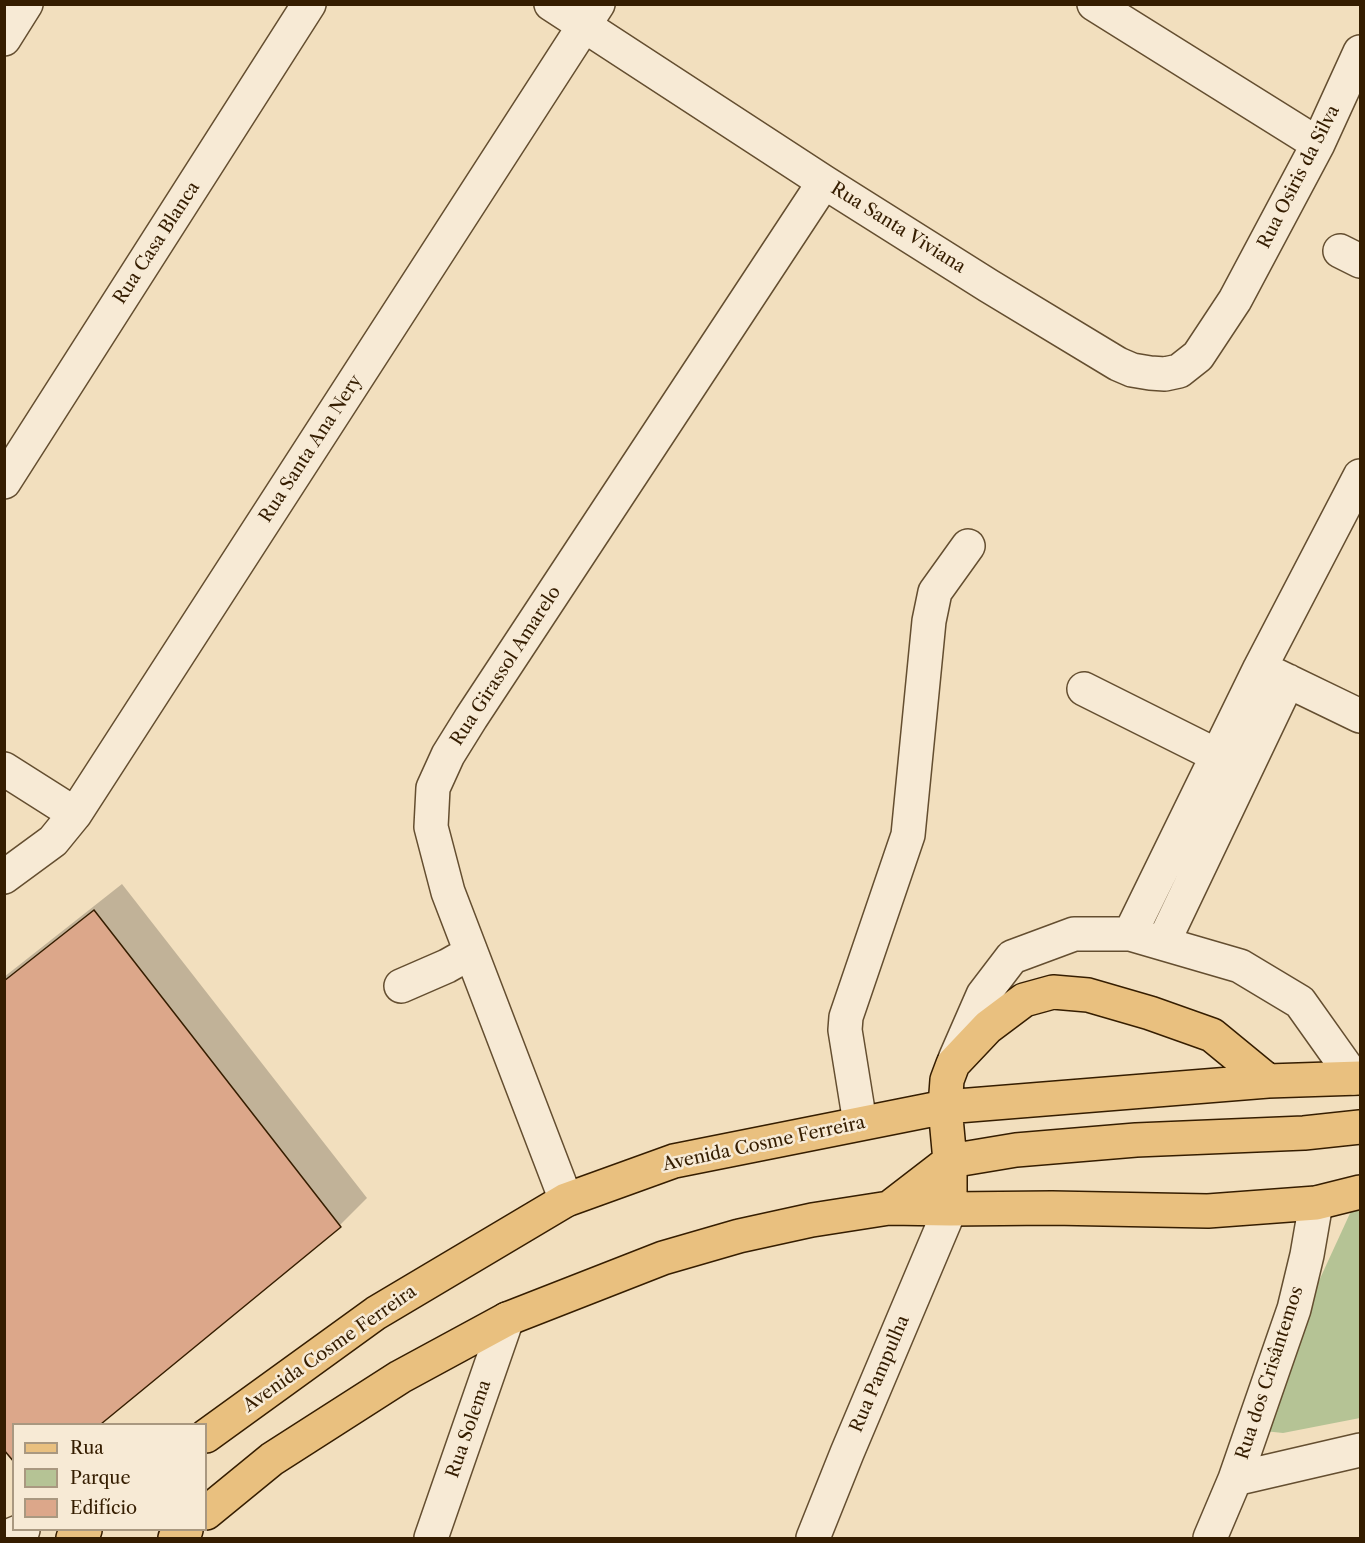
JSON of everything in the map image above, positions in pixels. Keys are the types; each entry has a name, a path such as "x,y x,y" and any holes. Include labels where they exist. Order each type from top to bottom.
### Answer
{"main road":[{"path":"950,1209 950,1161 945,1107 947,1080 953,1064 988,1027 1024,1000 1053,992 1088,995 1212,1035 1268,1081"},
{"name":"Avenida Cosme Ferreira","path":"207,1435 376,1313 566,1200 674,1161 945,1107 1268,1081 1357,1078"},
{"path":"889,1208 950,1161 1050,1146 1304,1133 1360,1126"},
{"path":"207,1513 272,1459 400,1377 507,1319 663,1258 739,1236 812,1220 889,1208 1208,1211 1316,1203 1360,1192"}],"street":[{"path":"4,39 26,4"},
{"name":"Rua Casa Blanca","path":"4,482 309,4"},
{"name":"Rua Santa Viviana","path":"551,4 591,15 824,182 1078,340 1132,370 1165,374 1179,370 1188,364 1198,356 1235,300"},
{"path":"1094,4 1318,144"},
{"name":"Rua Santa Ana Nery","path":"4,877 53,841 75,814 591,15"},
{"name":"Rua Osiris da Silva","path":"1235,300 1318,144 1360,52"},
{"name":"Rua Girassol Amarelo","path":"566,1200 448,892 431,827 433,788 448,755 824,182"},
{"path":"1163,943 1246,770 1274,674 1360,476"},
{"path":"860,1123 844,1030 846,1017 908,835 929,621 935,592 968,546"},
{"path":"1274,674 1360,716"},
{"path":"1130,934 1217,755 1274,674"},
{"path":"1084,689 1246,770"},
{"path":"4,769 75,814"},
{"path":"953,1064 983,995 1012,957 1074,934 1130,934 1240,966 1300,1002 1357,1078"},
{"path":"401,986 447,966 470,953"},
{"name":"Rua dos Crisântemos","path":"1210,1539 1235,1479 1294,1309 1316,1203"},
{"name":"Rua Pampulha","path":"813,1539 950,1209"},
{"name":"Rua Solema","path":"431,1539 507,1319"},
{"path":"1235,1479 1360,1450"},
{"path":"4,1538 22,1531"}],"green space":[{"path":"1360,1208 1360,1418 1283,1433 1255,1430 1266,1396 1352,1209"}],"building":[{"path":"94,910 341,1227 102,1423 12,1423 12,1460 4,1450 4,981"}]}
